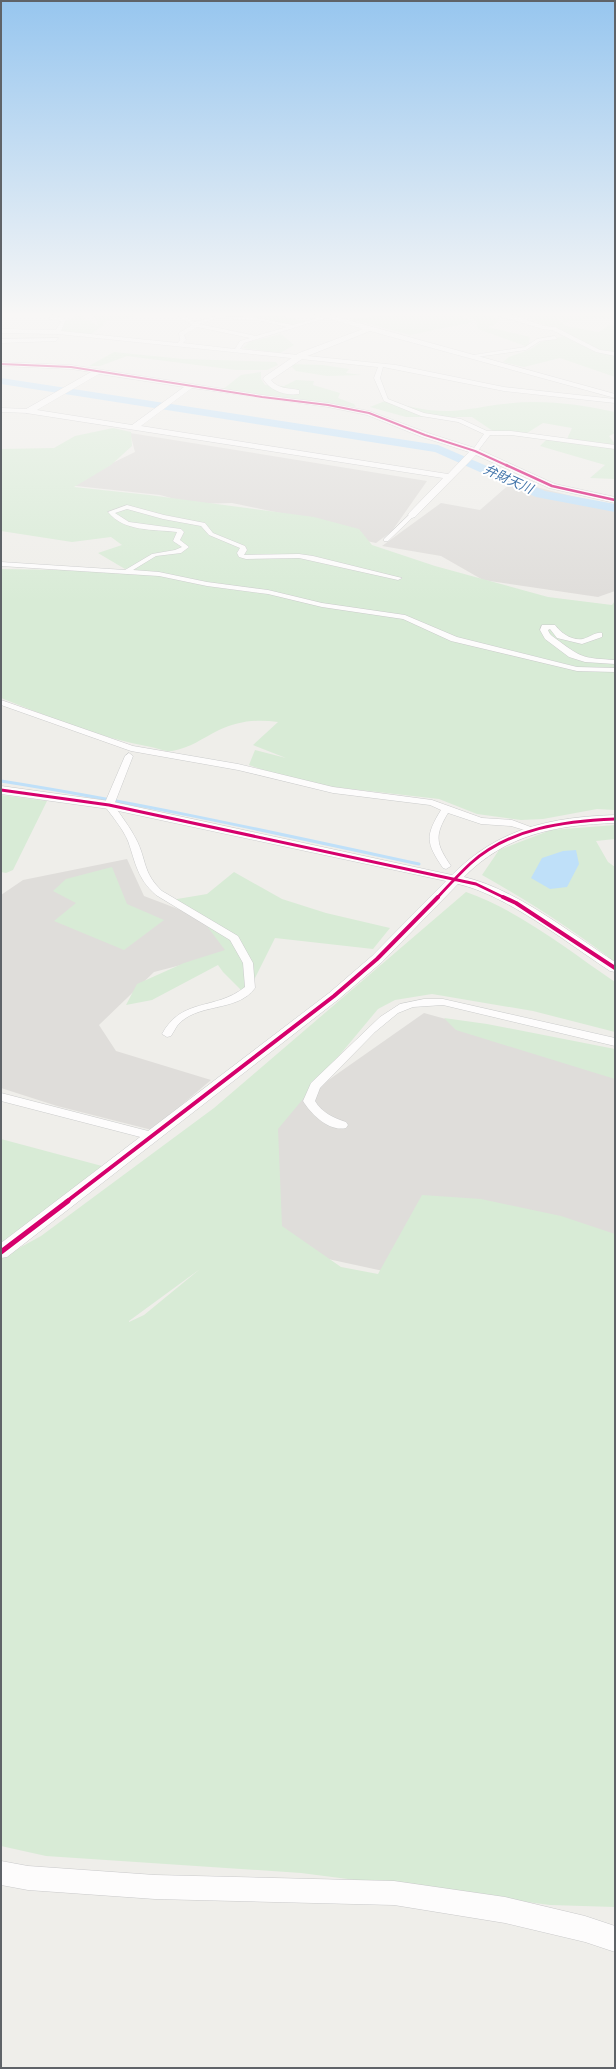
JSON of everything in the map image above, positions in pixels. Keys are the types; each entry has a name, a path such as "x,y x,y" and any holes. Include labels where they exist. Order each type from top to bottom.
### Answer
{"street":[{"path":"16,411 29,411 450,477"},
{"path":"133,428 157,411"},
{"path":"358,411 379,416 552,486 615,500"},
{"path":"412,411 423,415 459,420 486,433 511,433 615,447"},
{"path":"386,540 473,453 487,435 486,433"},
{"path":"125,572 155,554 180,551 186,547 176,541 181,532 179,530 127,524 119,520 111,512 127,507 163,517 203,524 211,534 243,547 244,550 240,553 241,556 300,556 398,578"},
{"path":"1,564 159,574 208,584 268,592 322,606 385,613 416,621 454,639 577,669 615,670"},
{"path":"599,635 582,642 560,636 552,627 545,627 544,630 546,636 570,655 579,660 615,662"},
{"path":"1,702 131,748 215,763 334,790 432,803 481,821 512,823 531,829"},
{"path":"109,805 129,756"},
{"path":"1,790 109,805 455,878 476,884 516,903 615,968"},
{"path":"109,805 132,840 141,870 149,884 159,893 215,925 234,938 248,963 250,988 245,994 231,1002 178,1017 170,1024 167,1034"},
{"path":"446,809 435,828 432,840 437,854 446,866"},
{"path":"1,1252 334,996 377,959 455,878 472,862 489,850 504,841 531,829 572,821 615,819"},
{"path":"342,1125 325,1118 313,1108 309,1101 315,1086 387,1016 403,1006 424,1002 443,1002 615,1042"},
{"path":"1,1097 152,1136"},
{"path":"1,1873 28,1878 155,1888 394,1893 506,1910 615,1939"}],"shaded area":[{"path":"130,433 427,481 392,531 376,543 338,535 328,523 232,503 193,504 160,495 67,485 135,452"},
{"path":"519,480 536,487 615,507 615,591 598,597 483,580 441,556 382,546 441,503 480,510 511,483"},
{"path":"127,859 144,896 215,923 231,952 154,972 99,1025 116,1051 211,1080 152,1130 57,1106 1,1088 1,895 23,880"},
{"path":"424,1013 615,1066 615,1321 133,1217"}],"green space":[{"path":"383,411 607,411 615,412 615,431 612,430 615,433 609,436 615,444 615,479 590,478 605,465 540,446 546,440 567,439 572,428 543,423 527,433 493,431 472,417 406,417"},
{"path":"113,428 131,432 132,446 111,465 74,487 149,495 314,517 359,529 372,545 435,566 548,597 612,605 615,601 615,810 597,809 543,819 521,820 477,814 439,799 299,783 249,765 255,750 286,758 253,745 278,722 255,721 240,723 219,730 185,748 167,751 94,733 1,698 1,569 124,571 130,568 125,569 98,553 122,545 111,537 72,542 1,531 1,449 54,448 75,436"},
{"path":"1,795 47,801 13,870 6,873 1,872"},
{"path":"615,825 615,839 596,841 608,862 615,867 615,962 550,916 482,875 499,850 551,830"},
{"path":"112,867 127,904 164,920 124,950 54,921 76,903 53,891 66,879"},
{"path":"234,872 282,899 326,913 390,928 373,949 275,938 250,988 245,994 218,965 152,1000 126,1005 137,984 184,963 225,950 200,917 171,900 207,894"},
{"path":"466,892 486,900 524,920 615,982 615,1032 533,1011 432,994 395,1000 378,1009 278,1129 282,1226 341,1267 378,1274 422,1195 481,1199 561,1216 615,1234 615,1907 550,1905 301,1873 46,1856 1,1846 1,1258 41,1236 214,1108","holes":["200,1269 144,1315 129,1322"]},
{"path":"444,1018 487,1024 615,1049 615,1079 456,1030"},
{"path":"1,1139 102,1166 1,1245"}],"water":[{"path":"576,850 579,864 567,887 550,889 531,878 542,858 563,851"}],"waterway":[{"name":"弁財天川","path":"191,411 438,449 541,494 615,508"},
{"path":"1,781 158,809 419,864"}],"cycle path":[{"path":"356,411 369,413 425,435 475,451 552,486 615,500"},
{"path":"1,790 109,805 476,884 516,903 615,968"},
{"path":"1,1252 334,996 377,959 472,862 490,850 523,833 575,821 615,819"}]}
